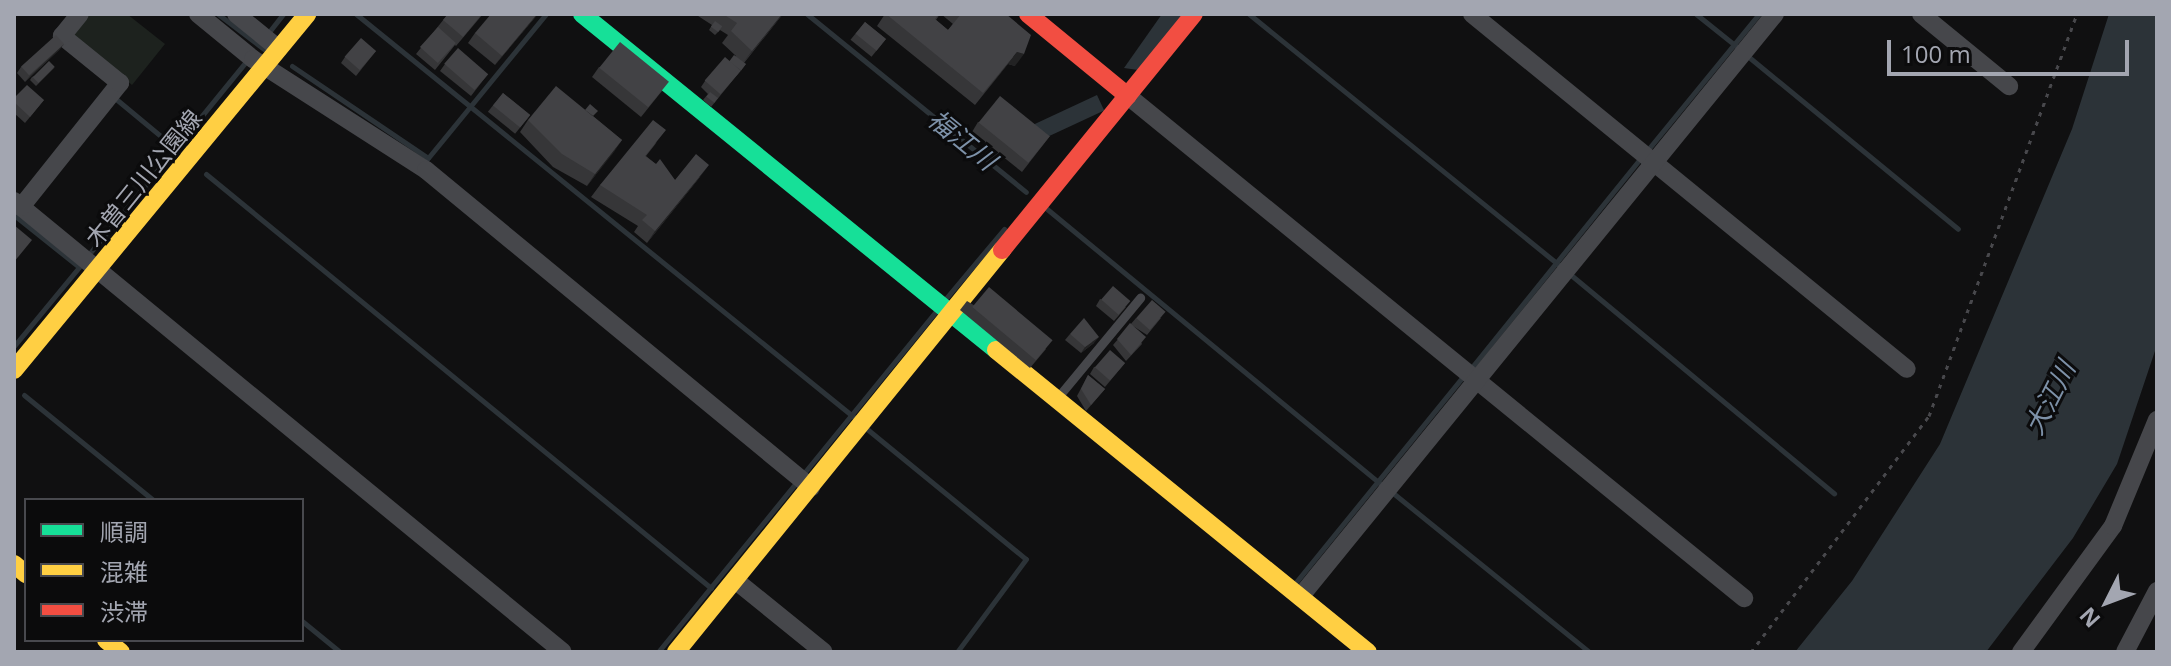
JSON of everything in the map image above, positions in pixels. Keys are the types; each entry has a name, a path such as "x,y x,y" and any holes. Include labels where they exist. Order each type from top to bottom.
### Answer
{"street":[{"path":"80,14 62,36 120,83 18,204 563,652"},
{"path":"198,14 265,67 426,170 811,487"},
{"path":"236,14 279,49"},
{"name":"木曽三川公園線","path":"14,370 307,14"},
{"path":"582,14 1368,652"},
{"path":"1028,14 1744,598"},
{"path":"676,652 1194,14"},
{"path":"1472,14 1907,369"},
{"path":"1300,597 1775,14"},
{"path":"1921,14 2009,86"},
{"path":"2021,652 2113,526 2157,420"},
{"path":"735,580 824,652"},
{"path":"2125,652 2157,591"}],"lane":[{"path":"1056,400 1140,298"}],"path":[{"path":"1751,652 1929,416 2077,14"}],"shaded area":[{"path":"86,14 127,14 165,44 132,85 70,33"}],"water":[{"path":"1162,14 1183,14 1138,70 1124,68"},
{"name":"大江川","path":"2109,14 2157,14 2157,345 2117,464 2073,538 1986,652 1795,652 1852,581 1940,444 2072,129"},
{"path":"1097,95 1104,110 990,164 983,148"}],"building":[{"path":"448,14 482,14 463,37 443,20"},
{"path":"491,14 537,14 502,56 475,33"},
{"path":"723,14 782,14 752,51 731,31 737,23"},
{"path":"886,14 939,14 935,19 948,30 961,14 1006,14 1031,35 1024,54 1017,52 983,93"},
{"path":"715,21 722,26 718,32 711,27"},
{"path":"865,22 886,39 877,51 856,34"},
{"path":"438,27 456,43 438,63 420,47"},
{"path":"56,35 64,44 29,75 21,66"},
{"path":"361,38 376,51 360,70 345,57"},
{"path":"620,42 669,82 648,107 599,68"},
{"path":"458,48 488,74 474,90 444,64"},
{"path":"734,55 746,64 741,70 729,61"},
{"path":"725,57 741,71 721,94 705,80"},
{"path":"49,61 55,67 38,83 33,77"},
{"path":"27,85 44,100 30,117 14,102 14,98"},
{"path":"556,86 622,140 595,174 562,154 528,120"},
{"path":"710,92 718,98 714,103 706,97"},
{"path":"503,93 530,115 520,127 493,105"},
{"path":"1000,96 1050,136 1028,163 979,122"},
{"path":"590,104 598,111 593,116 585,110"},
{"path":"653,120 666,130 645,156 656,164 660,159 675,180 696,154 709,165 655,231 642,220 647,215 600,185"},
{"path":"14,225 32,240 14,262"},
{"path":"1113,286 1130,301 1119,315 1101,300"},
{"path":"989,287 1053,340 1036,360 972,307"},
{"path":"1152,300 1166,312 1150,330 1136,318"},
{"path":"1084,318 1099,337 1085,347 1070,334"},
{"path":"1130,323 1146,337 1131,355 1117,339"},
{"path":"1110,350 1125,363 1110,380 1095,367"},
{"path":"1088,375 1105,389 1091,405 1081,389"}],"waterway":[{"name":"福江川","path":"218,14 264,49"},
{"path":"269,32 283,14"},
{"path":"356,14 855,418"},
{"name":"福江川","path":"292,66 428,158 546,14"},
{"name":"福江川","path":"807,14 1026,192"},
{"path":"1249,14 1560,266"},
{"path":"1696,14 1736,46"},
{"path":"1650,147 1759,14"},
{"path":"1750,58 1958,229"},
{"path":"89,254 245,63"},
{"path":"116,99 175,148"},
{"path":"1472,367 1640,159"},
{"path":"206,174 711,588"},
{"path":"1047,209 1381,484"},
{"path":"14,215 79,267"},
{"path":"947,297 1004,229"},
{"path":"14,346 80,266"},
{"path":"1571,275 1834,493"},
{"path":"804,473 936,311"},
{"path":"1296,582 1462,378"},
{"path":"24,395 151,498"},
{"path":"867,429 1026,559 957,652"},
{"path":"658,652 795,484"},
{"path":"1393,493 1589,652"},
{"path":"304,623 340,652"}],"traffic: fast":[{"path":"582,14 996,350"}],"traffic: slow":[{"path":"14,370 307,14"},
{"path":"676,652 1002,250"},
{"path":"996,350 1368,652"},
{"path":"14,564 24,572"},
{"path":"108,642 121,652"}],"traffic: jam":[{"path":"1028,14 1128,96"},
{"path":"1002,250 1194,14"}]}
